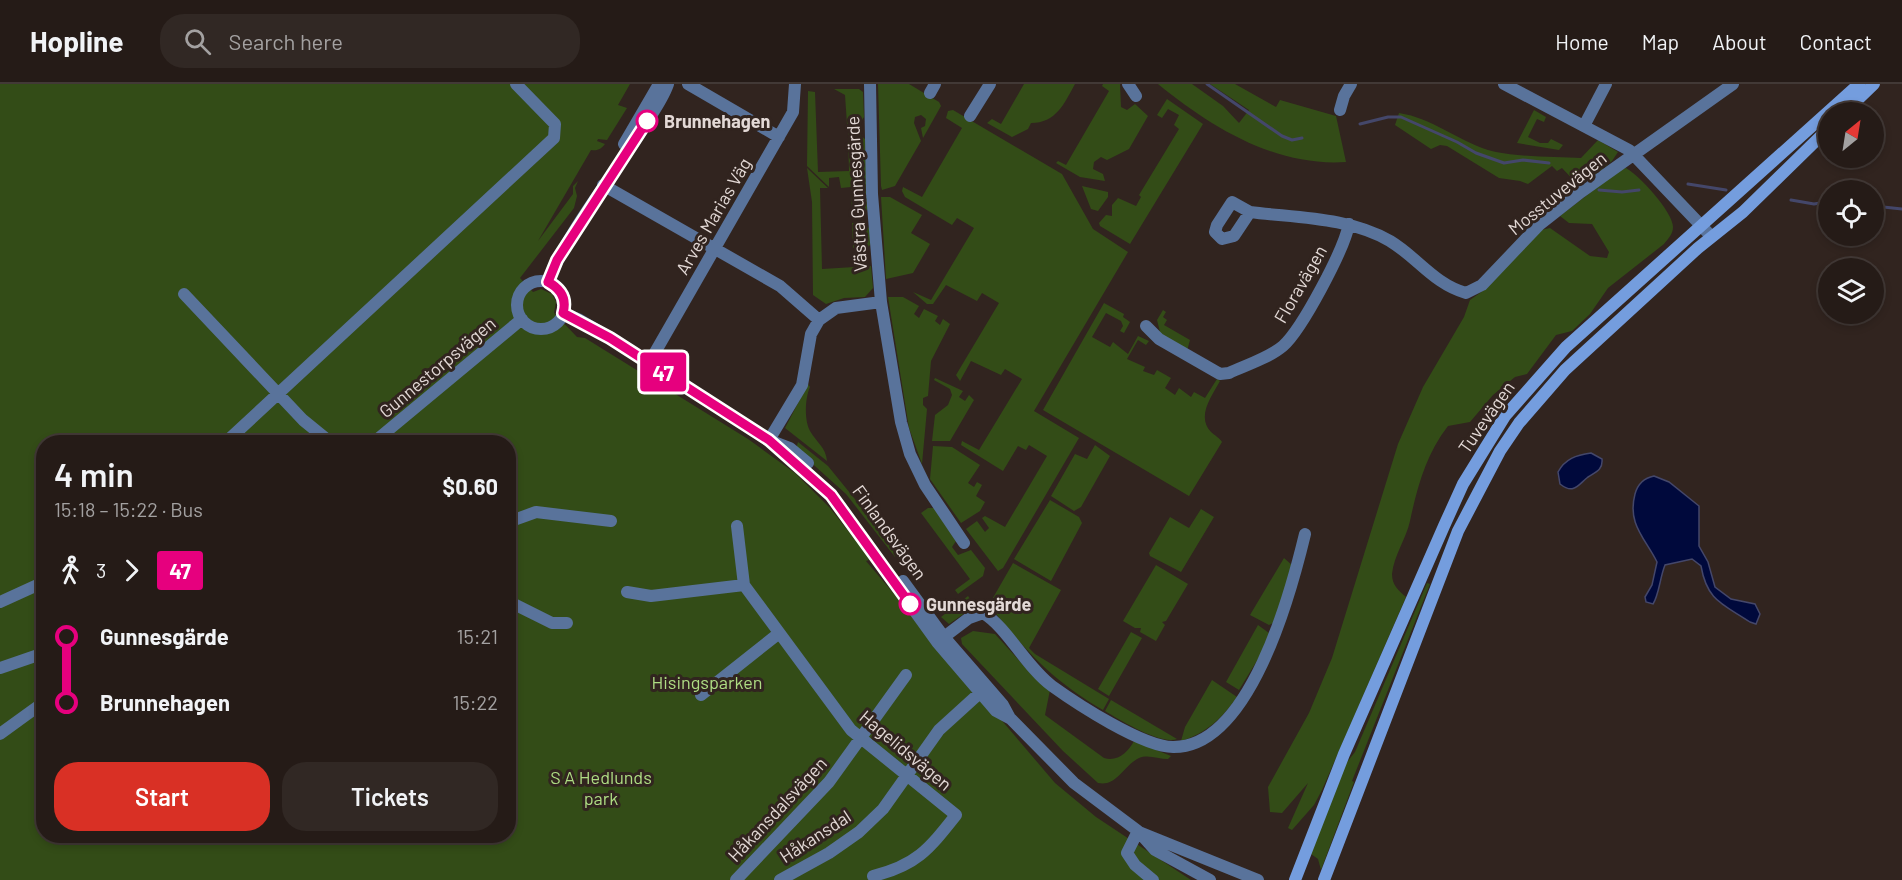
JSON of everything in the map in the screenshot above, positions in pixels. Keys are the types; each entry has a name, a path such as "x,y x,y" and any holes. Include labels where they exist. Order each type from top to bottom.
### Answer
{"main road":[{"name":"Tuvevägen","path":"1295,880 1344,754 1444,526 1483,449 1522,395 1566,347 1859,84"},
{"path":"1855,102 1874,84"},
{"name":"Tuvevägen","path":"1324,880 1458,531 1490,467 1519,423 1565,370 1711,236 1743,212 1818,139"}],"street":[{"path":"234,435 554,138 555,124 516,84"},
{"path":"563,313 562,294 548,282 562,249 603,185 609,168 659,84"},
{"path":"603,185 616,173 668,84"},
{"path":"688,84 779,136"},
{"name":"Arves Marias Väg","path":"649,363 794,109 795,84"},
{"name":"Västra Gunnesgärde","path":"870,84 872,194 881,302 901,422 910,454 926,485 964,543"},
{"path":"970,116 990,84"},
{"path":"1128,84 1136,96"},
{"path":"1340,110 1351,84"},
{"path":"1504,84 1634,154 1711,236"},
{"path":"1584,126 1606,84"},
{"name":"Mosstuvevägen","path":"1250,212 1349,224 1390,242 1438,282 1466,293 1482,285 1539,225 1733,84"},
{"path":"603,185 780,286 819,320"},
{"name":"Floravägen","path":"1146,326 1159,339 1220,374 1229,373 1282,347 1295,333 1342,248 1349,224"},
{"name":"Gunnestorpsvägen","path":"548,282 536,281 523,289 517,303 522,319 533,327 543,328 557,322 563,313"},
{"path":"184,294 310,428 320,435"},
{"path":"769,440 801,385 811,334 819,320 836,308 881,302"},
{"name":"Finlandsvägen","path":"563,313 578,319 769,440 831,495 937,642 983,691 1003,705 1011,719 1074,783 1138,831 1155,850 1210,880"},
{"name":"Gunnestorpsvägen","path":"382,435 522,319"},
{"path":"310,428 314,435"},
{"name":"Finlandsvägen","path":"769,440 790,448 838,492 983,691"},
{"path":"516,519 536,512 611,521"},
{"name":"Hagelidsvägen","path":"737,526 744,585 778,634 851,730 956,815 926,852 916,860 901,868 873,876"},
{"path":"944,637 969,618 983,613 992,620 1040,675 1057,689 1140,737 1168,747 1183,746 1214,731 1233,712 1245,695 1275,632 1292,585 1305,534"},
{"path":"627,592 651,596 744,585"},
{"path":"0,602 36,586"},
{"path":"516,605 552,623 567,623"},
{"path":"701,694 778,634"},
{"path":"0,668 36,656"},
{"name":"Håkansdalsvägen","path":"736,880 822,791 906,675"},
{"name":"Håkansdal","path":"780,880 829,853 859,832 883,809 939,730 952,716 983,691"},
{"path":"0,734 36,708"},
{"path":"1138,831 1127,853 1135,865 1153,880"},
{"name":"Finlandsvägen","path":"1138,831 1258,880"}],"green space":[{"name":"Hisingsparken","path":"0,84 630,84 618,105 627,108 607,140 598,139 597,141 605,144 599,149 591,150 538,241 573,194 573,186 578,181 575,188 577,196 574,208 520,278 533,292 541,289 552,294 556,302 554,313 577,337 585,338 748,439 795,473 830,508 867,555 869,560 866,561 1055,783 1096,817 1191,880 0,880"},
{"path":"878,84 909,84 939,102 941,106 923,138 921,128 925,126 926,119 921,115 915,117 914,123 921,141 895,186 882,190 881,186"},
{"path":"1024,84 1075,84 1063,105 1053,116 1047,120 1031,123 1028,129 1012,137 987,123 992,119 1001,124"},
{"path":"1103,84 1120,84 1121,107 1127,110 1135,104 1148,116 1129,149 1107,160 1101,157 1094,162 1093,169 1103,174 1105,181 1080,177 1056,163 1058,161 1066,165 1109,91 1102,86"},
{"path":"1158,84 1192,84 1223,106 1239,123 1249,110 1210,84 1235,84 1276,107 1280,100 1336,116 1346,162 1320,162 1269,151 1222,129"},
{"path":"834,89 859,89 863,92 864,117 860,123 847,124 845,95"},
{"path":"808,91 815,92 818,172 849,171 848,133 857,133 865,139 868,209 864,213 852,214 851,187 841,188 839,177 829,178 829,187 807,166"},
{"path":"1167,99 1203,124 1130,244 1100,226 1099,223 1106,215 1112,216 1112,205 1118,198 1136,206 1141,197 1139,195 1179,129 1174,125 1179,115 1168,109 1162,118 1157,115"},
{"path":"953,110 1062,174 1093,229 1128,252 1034,411 1079,438 1003,568 998,571 966,529 977,521 985,532 989,528 982,518 985,516 1005,527 1047,456 1029,445 1026,450 1018,446 1003,471 961,445 962,441 979,450 1022,379 1005,369 1001,375 971,361 960,381 956,375 999,303 982,293 977,301 946,285 933,304 927,304 913,292 931,300 974,228 957,218 952,225 905,197 902,191 903,187 922,197 962,128 946,118 948,111"},
{"path":"1534,110 1546,117 1544,122 1537,119 1528,137 1540,143 1548,143 1551,139 1563,145 1559,150 1517,143"},
{"path":"1399,113 1422,119 1477,146 1509,154 1581,158 1598,140 1618,152 1612,161 1580,187 1562,168 1557,171 1552,166 1528,184 1499,178 1447,146 1440,145 1431,149 1395,125"},
{"path":"807,168 828,188 820,188 822,269 871,266 873,288 865,297 844,298 826,304 813,295 812,202"},
{"path":"1626,168 1647,186 1662,204 1672,220 1671,234 1664,244 1608,288 1590,314 1572,331 1556,335 1527,374 1515,377 1493,395 1470,422 1448,426 1440,437 1423,472 1408,528 1393,567 1394,584 1406,597 1322,790 1314,805 1292,830 1288,828 1308,783 1282,813 1270,812 1268,787 1309,713 1332,658 1398,444 1423,387 1464,317 1470,300 1487,288 1541,230 1550,228 1590,256 1607,258 1609,252 1592,224 1569,223 1560,216 1621,169"},
{"path":"1082,186 1108,192 1108,197 1098,211 1091,209"},
{"path":"881,197 890,197 922,215 911,233 930,244 913,273 886,279"},
{"path":"863,222 870,229 871,244 868,247 853,248 852,223"},
{"path":"888,297 903,297 919,306 914,314 919,318 924,309 938,316 935,321 940,325 943,319 950,324 931,361 928,396 923,398 923,405 927,409 922,464 909,428"},
{"path":"1104,303 1124,314 1123,317 1130,322 1124,333 1120,331 1123,326 1121,321 1106,313 1092,337 1110,347 1113,342 1128,354 1138,336 1149,341 1146,345 1138,340 1127,359 1145,367 1143,371 1154,375 1157,370 1171,378 1165,388 1175,395 1179,388 1191,397 1194,392 1205,398 1217,379 1220,381 1207,406 1205,419 1211,432 1222,442 1189,496 1043,410"},
{"path":"1163,310 1166,312 1163,317 1167,320 1164,325 1190,340 1187,351 1161,336 1157,320"},
{"path":"935,378 963,391 959,397 965,401 969,395 974,400 950,441 932,441 935,415 948,405 952,395 950,389 934,380"},
{"path":"808,384 810,387 806,409 808,426 823,448 827,461 785,428"},
{"path":"798,442 828,466 893,546 897,553 895,557 846,494 796,449"},
{"path":"1095,445 1110,456 1081,507 1074,511 1051,496 1075,454 1087,459"},
{"path":"933,446 952,447 980,465 968,483 974,487 977,482 982,485 976,496 985,502 980,511 961,523 930,479"},
{"path":"1050,500 1079,517 1082,523 1051,581 1014,559"},
{"path":"928,508 934,508 956,541 952,547 958,555 971,550 985,568 983,576 958,594 955,590 970,579 921,513"},
{"path":"1201,509 1214,517 1181,572 1150,556 1149,553 1170,517 1189,528"},
{"path":"1284,558 1293,566 1273,623 1269,625 1250,615"},
{"path":"1013,563 1061,590 1029,648 1035,654 1109,699 1103,710 1056,678 1018,640 993,610 990,603"},
{"path":"1156,565 1188,584 1166,621 1162,622 1165,625 1156,641 1140,632 1141,628 1135,628 1123,621"},
{"path":"1427,583 1430,584 1352,781 1354,782 1321,870 1318,859 1311,854 1343,767 1355,752"},
{"path":"968,596 975,606 949,624 941,617"},
{"path":"1258,625 1269,633 1261,654 1239,690 1226,682"},
{"path":"973,631 995,634 1034,677 1050,690 1045,715 1104,758 1114,759 1122,755 1134,741 1171,756 1168,759 1139,758 1115,779 1098,783 1063,751 962,644 961,638"},
{"path":"1131,632 1142,638 1109,696 1098,689"},
{"path":"1212,680 1237,697 1213,724 1199,734 1181,741 1185,727"},
{"path":"1111,700 1177,739 1170,740 1151,735 1105,711"}],"shaded area":[{"path":"1591,453 1602,459 1598,470 1576,488 1569,489 1560,484 1558,472 1564,464 1576,456"},
{"path":"1654,476 1669,482 1699,506 1699,546 1708,562 1715,587 1731,599 1755,604 1760,614 1756,624 1724,606 1712,594 1707,587 1701,566 1692,559 1665,565 1653,604 1646,602 1645,597 1652,585 1657,562 1635,522 1633,505 1636,490 1640,484"}],"waterway":[{"path":"1207,84 1282,136 1292,140 1302,138"},
{"path":"1360,124 1388,117 1401,117 1476,153 1504,163 1523,160 1549,163"},
{"path":"1688,184 1726,190"},
{"path":"1599,190 1622,192 1639,190"},
{"path":"1791,200 1818,203"},
{"path":"1884,207 1902,209"}],"bus line":[{"name":"47","path":"647,121 616,173 603,185 557,260 548,282 559,289 564,298 563,313 610,338 769,440 784,455 801,466 831,495 850,518 910,604"}],"place":[{"name":"Brunnehagen","path":"647,121"},
{"name":"Gunnesgärde","path":"910,604"}],"park label":[{"name":"S A Hedlunds park","path":"601,787"}]}
